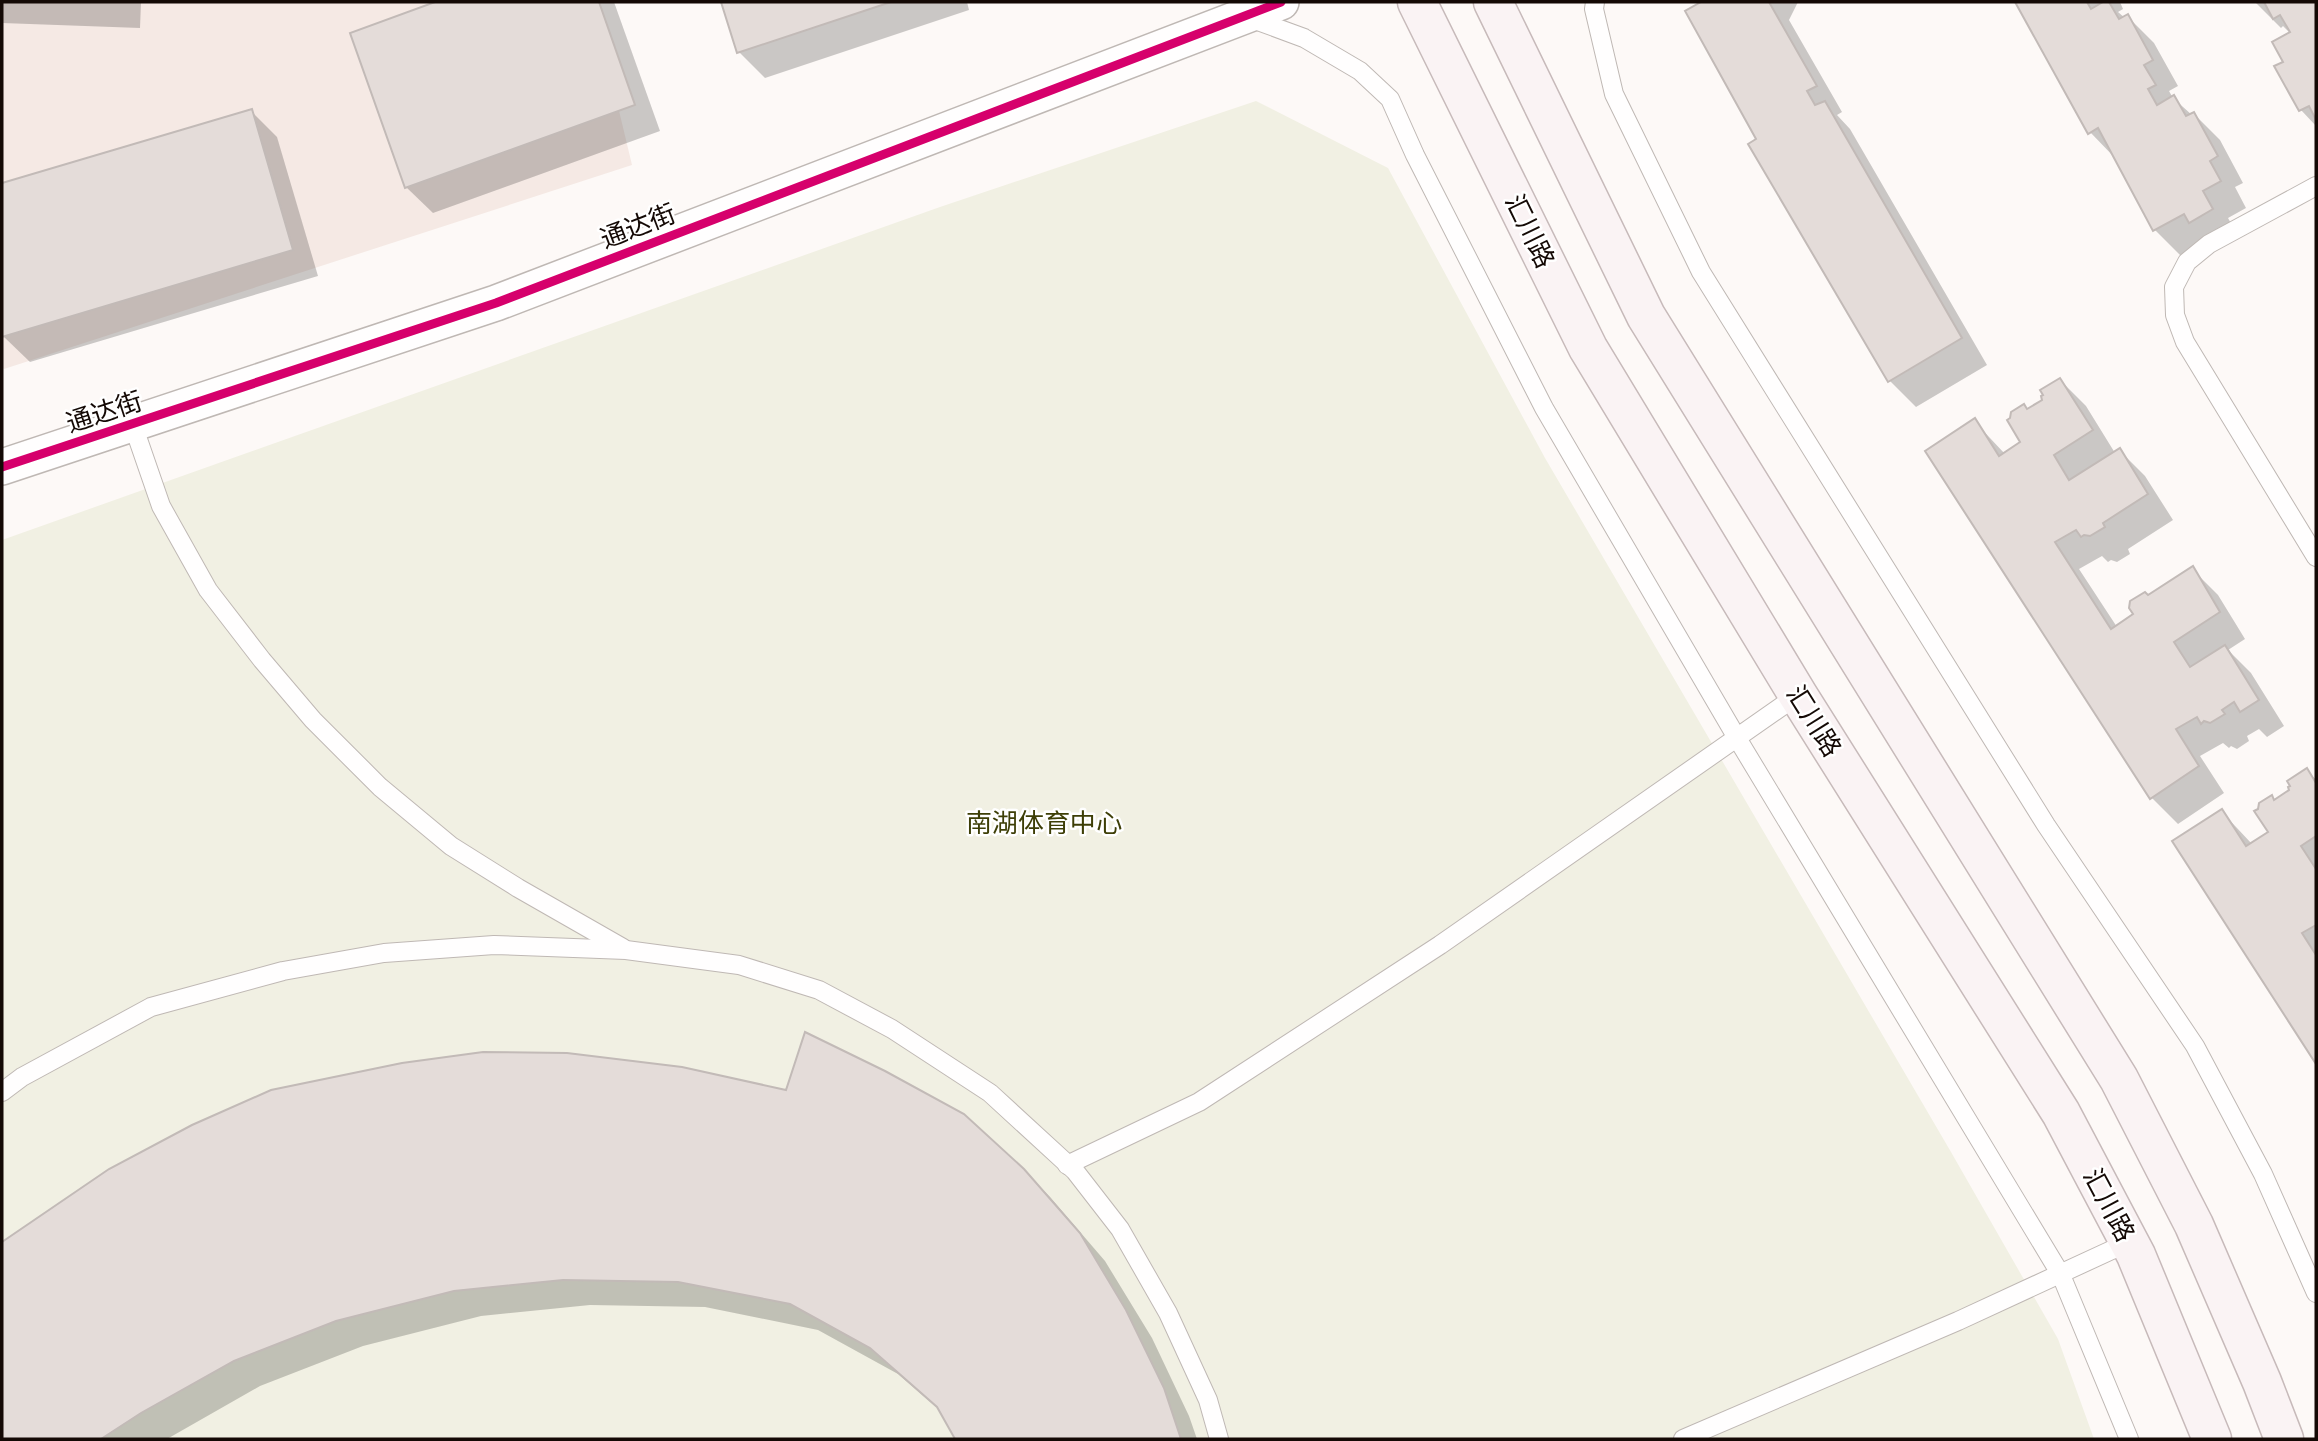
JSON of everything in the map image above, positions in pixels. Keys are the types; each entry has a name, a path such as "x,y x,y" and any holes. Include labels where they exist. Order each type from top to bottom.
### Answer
{"main road":[{"name":"汇川路","path":"1417,2 1588,348 1798,695 2061,1113 2129,1242 2211,1439"},
{"path":"1493,2 1646,316 2119,1079 2194,1224 2284,1439"}],"street":[{"name":"通达街","path":"2,467 496,303 1250,9 1281,2"}],"lane":[{"path":"1595,2 1594,9 1614,94 1701,272 2046,825 2195,1046 2263,1174 2316,1293"},
{"path":"1250,9 1360,71 1390,99 1415,155 1545,408 1737,738 2061,1275 2129,1439"},
{"path":"2316,186 2209,244 2187,262 2174,288 2175,315 2185,342 2316,557"},
{"path":"133,425 161,506 208,590 313,720 380,787 451,846 626,950"},
{"path":"1067,1165 1199,1101 1440,945 1798,695"},
{"path":"2,1092 22,1077 151,1007 283,971 384,953 494,945 626,950 739,965 819,990 892,1029 990,1093 1075,1171 1120,1229 1168,1313 1208,1399 1219,1439"},
{"path":"1683,1439 2061,1275 2129,1242"}],"shaded area":[{"path":"2,2 593,2 632,165 4,369"}],"green space":[{"name":"南湖体育中心","path":"1256,101 1388,168 1545,458 2058,1339 2094,1439 2,1439 2,540 940,207"}],"building":[{"path":"435,2 599,2 635,105 405,188 350,33"},
{"path":"721,2 891,2 737,53"},
{"path":"1701,2 1769,2 1817,86 1807,91 1815,105 1825,101 1962,338 1888,382 1748,144 1756,139 1685,11"},
{"path":"2015,2 2087,2 2091,9 2103,2 2109,2 2119,19 2128,14 2153,60 2144,65 2156,85 2148,89 2157,105 2174,95 2186,116 2194,112 2218,156 2210,161 2221,181 2203,191 2213,209 2189,223 2184,214 2153,231 2098,128 2088,134"},
{"path":"2264,2 2316,2 2316,120 2309,106 2299,111 2274,66 2283,62 2272,42 2290,32 2280,15 2273,19"},
{"path":"252,109 293,250 2,337 2,183"},
{"path":"2060,378 2093,430 2054,455 2069,480 2120,448 2148,494 2103,523 2105,527 2090,536 2081,537 2076,530 2055,542 2111,629 2133,614 2129,608 2130,601 2145,592 2148,595 2193,566 2220,612 2174,642 2190,667 2225,645 2259,700 2240,712 2234,702 2222,710 2225,714 2210,723 2204,721 2201,724 2197,717 2176,729 2199,766 2150,799 1925,451 1975,418 1999,456 2020,442 2007,420 2011,412 2024,404 2027,409 2042,400 2040,390"},
{"path":"2307,768 2316,783 2316,836 2301,846 2316,869 2316,925 2302,933 2316,955 2316,1064 2172,841 2222,809 2246,846 2268,832 2254,811 2258,809 2259,803 2272,795 2274,800 2289,790 2287,781"},
{"path":"805,1032 964,1114 1024,1169 1080,1233 1126,1310 1164,1388 1181,1439 955,1439 937,1407 870,1348 790,1304 678,1282 563,1280 454,1291 336,1321 234,1361 141,1413 101,1439 2,1439 2,1242 109,1169 192,1125 271,1090 402,1063 483,1052 567,1053 682,1067 786,1090"}],"cycle path":[{"path":"2,467 496,303 1281,2"}]}
